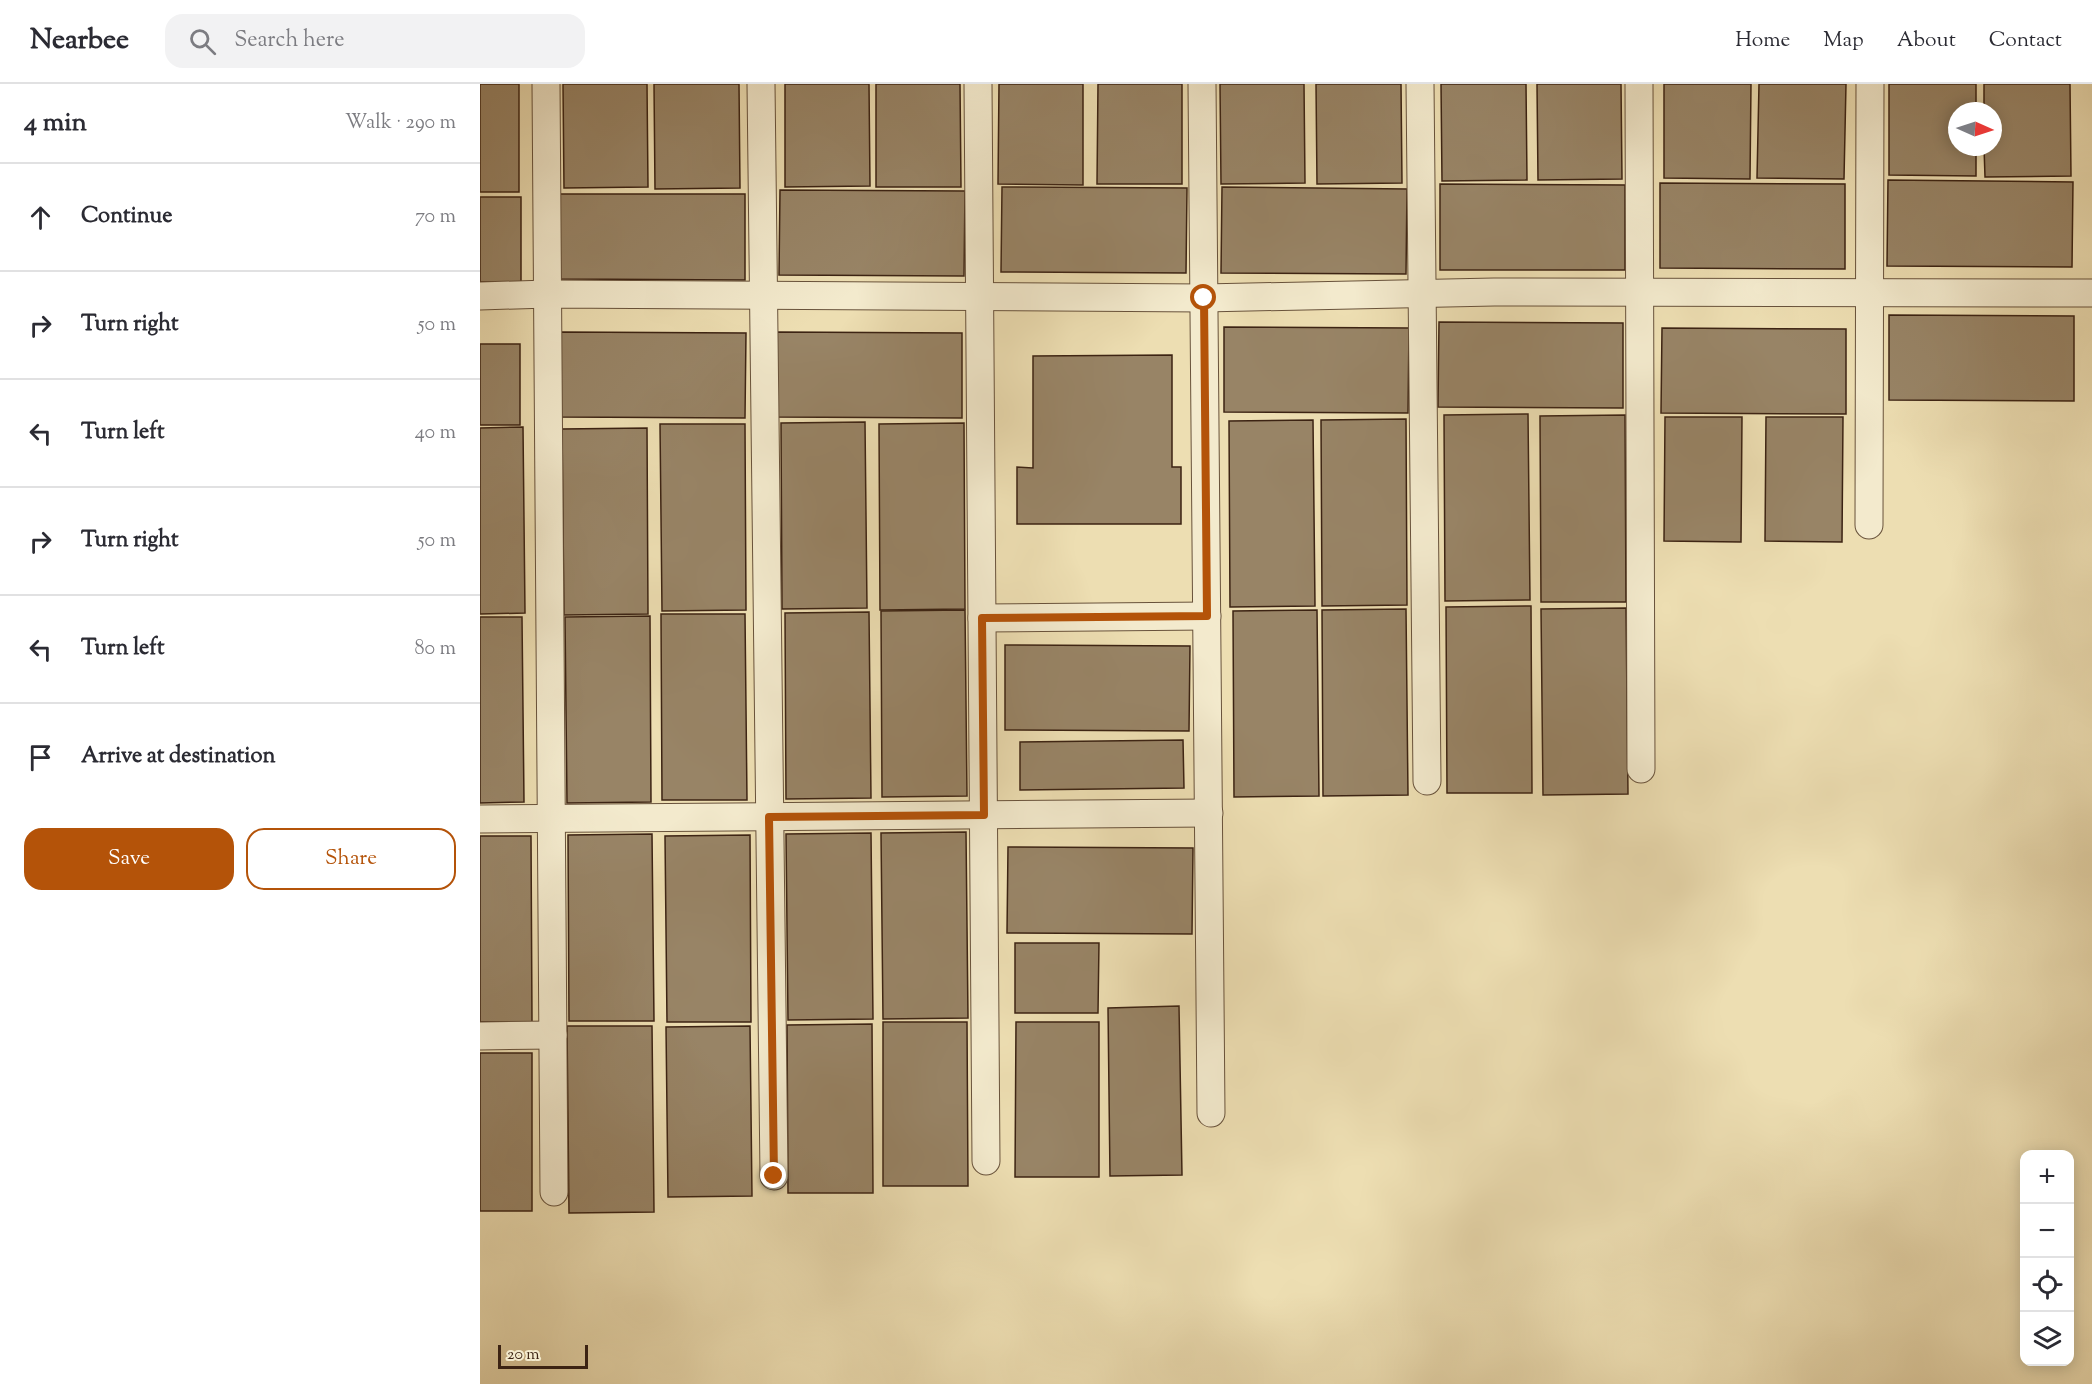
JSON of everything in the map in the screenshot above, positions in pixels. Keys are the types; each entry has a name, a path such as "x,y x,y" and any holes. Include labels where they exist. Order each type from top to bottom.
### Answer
{"street":[{"path":"546,84 554,1192"},
{"path":"761,84 774,1176"},
{"path":"978,84 986,1161"},
{"path":"1202,84 1211,1113"},
{"path":"1420,84 1427,781"},
{"path":"1639,84 1641,769"},
{"path":"1869,525 1870,84"},
{"path":"480,296 548,294 1204,298 1422,293 2092,292"},
{"path":"982,618 1207,616"},
{"path":"480,819 1209,813"},
{"path":"480,1036 553,1035"}],"building":[{"path":"480,84 519,84 519,192 480,192"},
{"path":"563,84 647,84 648,187 564,188"},
{"path":"654,84 739,84 740,188 655,189"},
{"path":"785,84 869,84 870,186 785,187"},
{"path":"876,84 960,84 961,187 876,187"},
{"path":"999,84 1083,84 1083,185 998,184"},
{"path":"1098,84 1182,84 1182,184 1097,184"},
{"path":"1220,84 1304,84 1305,183 1221,184"},
{"path":"1316,84 1401,84 1402,183 1317,184"},
{"path":"1441,84 1526,84 1527,180 1442,181"},
{"path":"1537,84 1621,84 1622,179 1538,180"},
{"path":"1664,84 1751,84 1750,179 1664,178"},
{"path":"1759,84 1846,84 1844,179 1757,178"},
{"path":"1889,84 1976,84 1976,102 1948,102 1948,156 1976,156 1976,176 1889,175"},
{"path":"1984,84 2070,84 2071,176 1985,177 1984,156 2002,156 2002,102 1984,102"},
{"path":"1888,180 2073,182 2072,267 1887,266"},
{"path":"1660,183 1845,184 1845,269 1660,268"},
{"path":"1440,184 1625,185 1625,270 1440,270"},
{"path":"1002,187 1187,188 1186,273 1001,272"},
{"path":"1222,187 1407,189 1406,274 1221,273"},
{"path":"780,190 965,191 964,276 779,275"},
{"path":"560,194 745,194 745,280 560,279"},
{"path":"480,197 521,197 521,282 480,282"},
{"path":"1889,315 2074,316 2074,401 1889,400"},
{"path":"1439,322 1623,323 1623,408 1438,407"},
{"path":"1224,327 1409,328 1408,413 1224,412"},
{"path":"1662,328 1846,329 1846,414 1661,413"},
{"path":"561,332 746,333 745,418 561,417"},
{"path":"777,332 962,333 962,418 777,417"},
{"path":"480,344 520,344 520,425 480,425"},
{"path":"1172,355 1172,467 1181,467 1181,524 1017,524 1017,467 1033,468 1033,356"},
{"path":"1528,414 1530,600 1445,601 1444,415"},
{"path":"1625,415 1626,602 1541,602 1540,416"},
{"path":"1665,417 1742,417 1741,542 1664,541"},
{"path":"1766,417 1843,417 1842,542 1765,541"},
{"path":"1406,419 1407,605 1322,606 1321,420"},
{"path":"1313,420 1315,606 1230,607 1229,421"},
{"path":"865,422 867,608 782,609 781,423"},
{"path":"964,423 965,609 880,610 879,424"},
{"path":"660,424 745,424 746,610 662,611"},
{"path":"523,427 525,613 480,614 480,428"},
{"path":"647,428 648,614 564,615 562,429"},
{"path":"1531,606 1532,793 1447,793 1446,607"},
{"path":"1626,608 1628,794 1543,795 1541,609"},
{"path":"1406,609 1408,795 1323,796 1322,610"},
{"path":"965,610 967,796 882,797 881,611"},
{"path":"1317,610 1319,796 1234,797 1233,611"},
{"path":"869,612 871,798 786,799 785,613"},
{"path":"661,614 745,614 747,800 662,800"},
{"path":"650,616 651,802 567,803 565,617"},
{"path":"480,617 522,617 524,802 480,803"},
{"path":"1005,645 1190,646 1189,731 1005,730"},
{"path":"1183,740 1184,788 1020,790 1020,742"},
{"path":"966,832 968,1018 883,1019 881,833"},
{"path":"871,833 873,1019 788,1020 786,834"},
{"path":"652,834 654,1021 569,1021 568,835"},
{"path":"750,835 751,1022 667,1022 665,836"},
{"path":"480,836 531,836 532,1022 480,1022"},
{"path":"1008,847 1193,848 1192,934 1007,933"},
{"path":"1015,943 1099,943 1098,1013 1015,1013"},
{"path":"1179,1006 1182,1175 1110,1176 1108,1008"},
{"path":"883,1022 967,1022 968,1186 883,1186"},
{"path":"1016,1022 1099,1022 1099,1177 1015,1177"},
{"path":"872,1024 873,1193 788,1193 787,1025"},
{"path":"567,1026 652,1026 654,1212 569,1213"},
{"path":"750,1026 752,1196 668,1197 666,1027"},
{"path":"480,1053 532,1053 532,1211 480,1211"}],"route":[{"path":"774,1176 769,817 984,815 982,618 1207,616 1204,298"}]}
